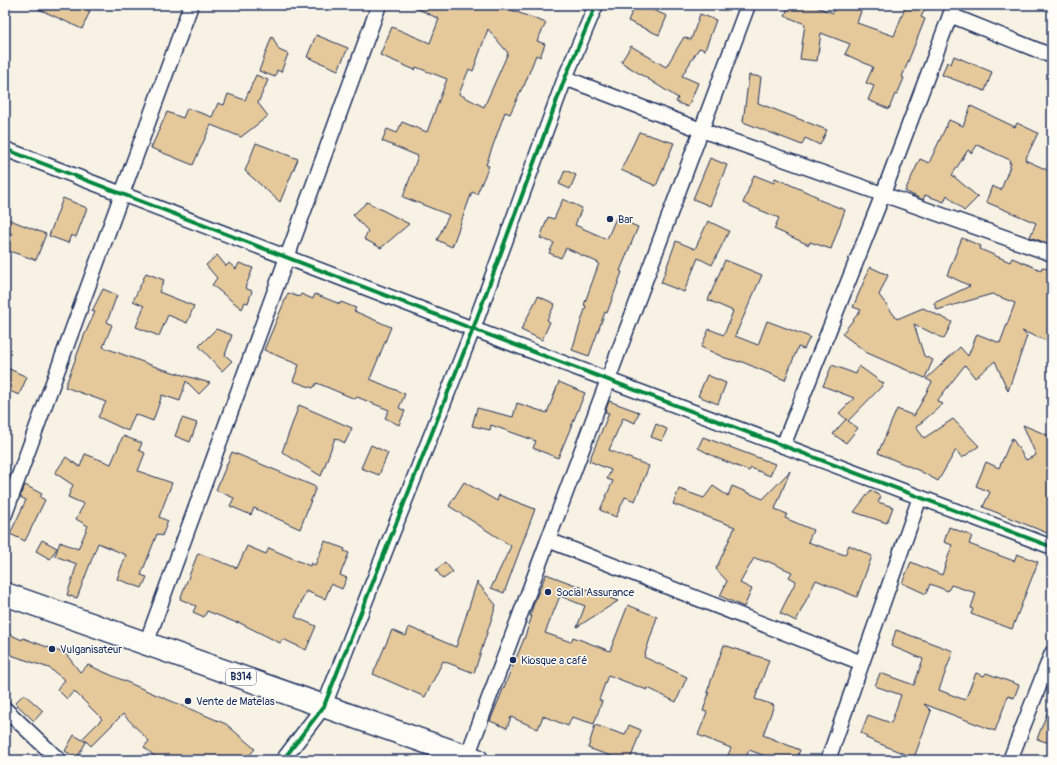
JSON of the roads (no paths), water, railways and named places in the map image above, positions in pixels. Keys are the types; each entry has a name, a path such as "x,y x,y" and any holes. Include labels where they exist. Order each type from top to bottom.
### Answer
{"main road":[{"name":"B314","path":"5,594 472,758"}],"street":[{"path":"5,514 191,5"},
{"path":"146,644 378,5"},
{"path":"283,760 324,706 472,329 565,78 596,5"},
{"path":"472,758 548,540 607,379 748,5"},
{"path":"783,446 883,194 952,10 1052,56"},
{"path":"565,78 701,130 1052,254"},
{"path":"5,148 472,329 1052,547"},
{"path":"828,760 920,497"},
{"path":"548,540 862,663"},
{"path":"1010,760 1052,653"},
{"path":"5,709 59,760"}],"place":[{"name":"Bar","path":"610,219"},
{"name":"Social Assurance","path":"548,592"},
{"name":"Vulganisateur","path":"52,649"},
{"name":"Kiosque a café","path":"513,660"},
{"name":"Vente de Matelas","path":"188,701"}]}
